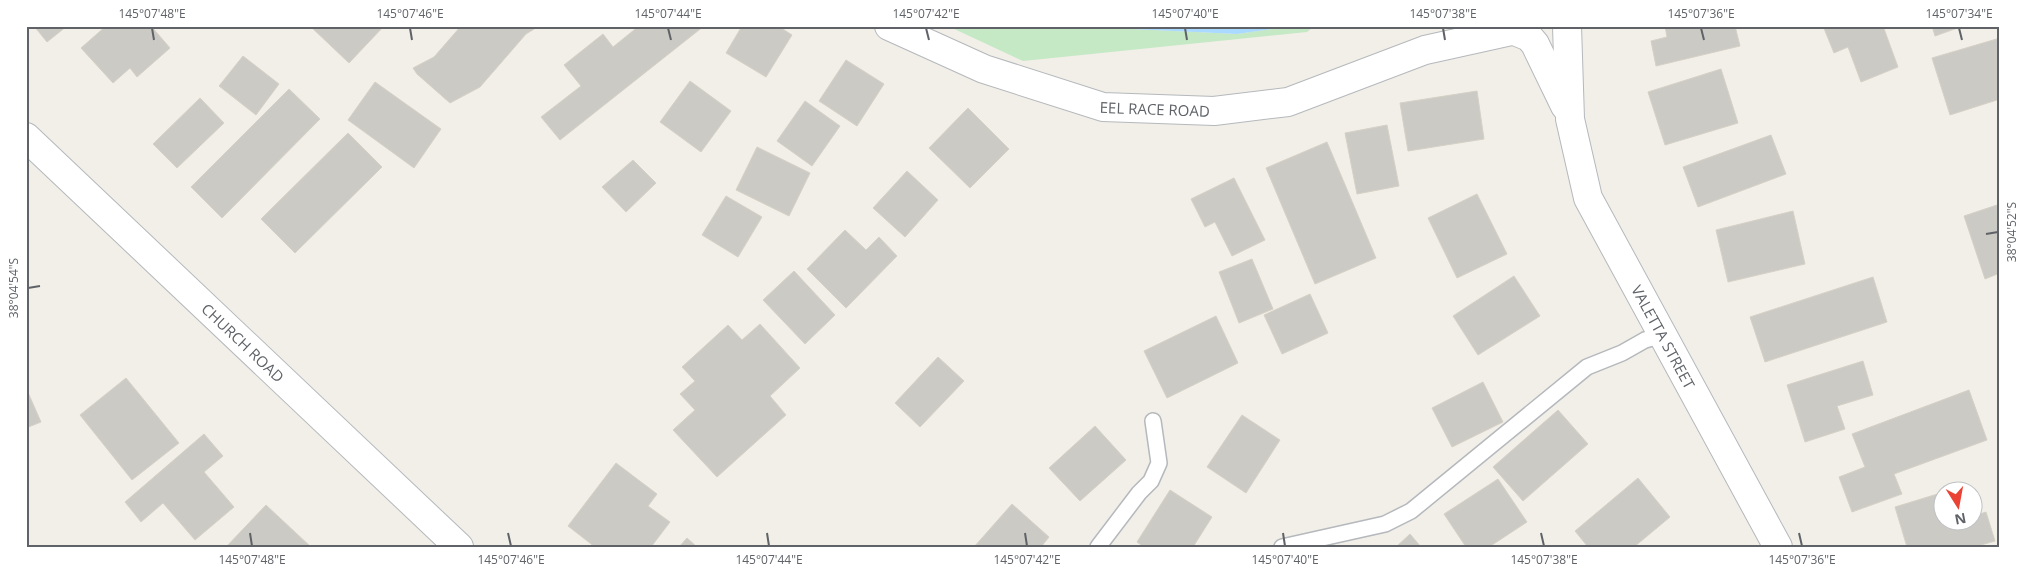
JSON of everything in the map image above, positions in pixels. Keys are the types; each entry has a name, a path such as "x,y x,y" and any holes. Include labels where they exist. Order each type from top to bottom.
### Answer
{"street":[{"name":"EEL RACE ROAD","path":"889,26 984,69 1103,107 1214,112 1288,102 1425,50 1510,30"},
{"name":"EEL RACE ROAD","path":"1425,50 1461,26"},
{"path":"1510,30 1531,33 1553,26"},
{"name":"VALETTA STREET","path":"1567,26 1570,119 1588,198 1778,547"},
{"name":"VALETTA STREET","path":"1510,30 1528,37 1538,48 1570,119"},
{"name":"CHURCH ROAD","path":"26,137 459,547"}],"lane":[{"path":"1282,547 1385,524 1411,511 1587,366 1622,353 1645,340 1662,335"},
{"path":"1098,547 1151,481 1159,463 1153,421"}],"green space":[{"path":"948,26 1068,26 1237,34 1292,26 1314,26 1307,32 1023,61"}],"water":[{"path":"1068,26 1292,26 1237,34"}],"building":[{"path":"34,26 67,26 47,42"},
{"path":"106,26 151,26 170,48 137,77 130,68 113,83 81,48"},
{"path":"310,26 384,26 349,63"},
{"path":"461,26 539,26 526,34 480,87 450,103 417,74 413,68 434,57"},
{"path":"639,26 704,26 560,140 541,117 581,86 564,65 603,34 613,47"},
{"path":"742,26 778,26 792,35 766,77 726,53"},
{"path":"1665,26 1735,26 1740,46 1656,66 1651,41 1667,37"},
{"path":"1823,26 1883,26 1898,67 1861,82 1848,47 1834,53"},
{"path":"1932,26 1963,26 1935,36"},
{"path":"2000,38 2000,99 1950,115 1932,58"},
{"path":"243,56 279,84 256,115 219,86"},
{"path":"846,60 884,84 857,126 819,101"},
{"path":"1721,69 1738,123 1665,145 1648,92"},
{"path":"690,81 731,111 701,152 660,122"},
{"path":"375,82 441,129 414,168 348,120"},
{"path":"289,89 320,119 222,218 191,187"},
{"path":"1477,91 1484,139 1408,151 1400,103"},
{"path":"200,98 224,123 177,168 153,144"},
{"path":"805,101 840,126 812,166 777,141"},
{"path":"968,108 1009,149 970,188 929,148"},
{"path":"1387,125 1399,186 1357,194 1345,133"},
{"path":"348,133 382,167 295,253 261,219"},
{"path":"1771,135 1786,174 1698,207 1683,167"},
{"path":"1327,142 1376,258 1315,284 1266,168"},
{"path":"757,147 810,173 789,216 736,190"},
{"path":"633,160 656,183 626,212 602,187"},
{"path":"907,171 938,200 905,237 873,208"},
{"path":"1234,178 1265,240 1232,256 1215,222 1205,227 1191,199"},
{"path":"1477,194 1507,254 1457,278 1428,218"},
{"path":"726,196 762,217 738,257 702,235"},
{"path":"2000,204 2000,273 1985,279 1964,216"},
{"path":"1793,211 1805,264 1728,282 1716,230"},
{"path":"845,230 866,250 879,237 897,256 846,308 807,269"},
{"path":"1252,259 1273,309 1239,323 1219,272"},
{"path":"794,271 835,315 805,344 763,300"},
{"path":"1514,276 1540,316 1478,355 1453,316"},
{"path":"1873,277 1887,322 1765,362 1750,317"},
{"path":"1310,294 1328,333 1282,354 1264,315"},
{"path":"1216,316 1238,363 1167,398 1144,351"},
{"path":"760,324 800,368 770,396 786,415 717,477 673,430 695,410 680,394 695,381 682,367 728,325 742,340"},
{"path":"938,357 964,381 920,427 895,403"},
{"path":"1863,361 1873,395 1837,406 1845,429 1805,442 1787,385"},
{"path":"126,378 179,443 132,480 80,415"},
{"path":"1483,382 1503,422 1452,447 1432,408"},
{"path":"26,388 41,422 26,428"},
{"path":"1969,390 1987,440 1894,474 1902,494 1852,512 1839,477 1865,467 1852,434"},
{"path":"1558,410 1588,444 1523,501 1493,467"},
{"path":"1242,415 1280,440 1246,493 1207,467"},
{"path":"1095,426 1126,460 1080,501 1049,468"},
{"path":"204,434 223,456 204,472 234,507 195,540 163,503 141,522 125,502"},
{"path":"616,463 657,494 648,506 670,522 651,547 595,547 568,526"},
{"path":"1638,478 1670,517 1634,547 1588,547 1575,531"},
{"path":"1498,479 1527,522 1489,547 1466,547 1444,514"},
{"path":"1170,490 1212,517 1193,547 1144,547 1137,542"},
{"path":"1934,495 1934,530 1984,530 1984,513 1986,512 1995,541 1974,547 1907,547 1895,507"},
{"path":"1012,504 1049,537 1041,547 974,547"},
{"path":"266,505 311,547 226,547"},
{"path":"1410,534 1421,547 1396,547"},
{"path":"687,538 697,547 679,547"}]}
